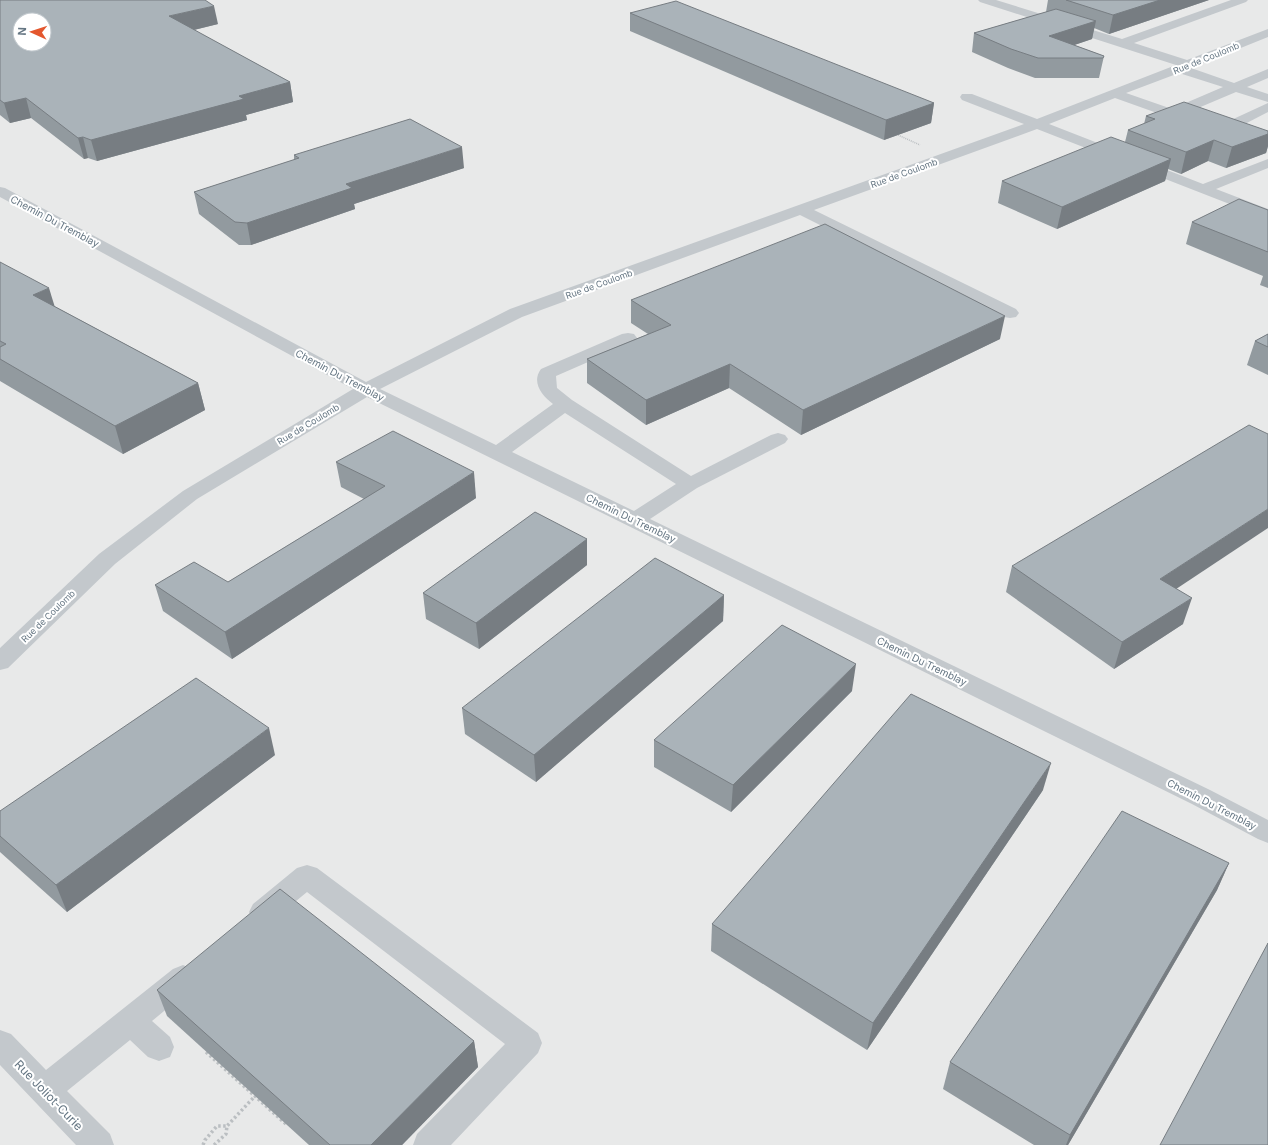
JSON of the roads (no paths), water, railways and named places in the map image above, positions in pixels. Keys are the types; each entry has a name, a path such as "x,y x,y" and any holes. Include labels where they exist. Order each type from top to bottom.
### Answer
{"street":[{"path":"984,0 1122,43 1234,87 1268,98"},
{"path":"1122,43 1242,0"},
{"name":"Rue de Coulomb","path":"0,662 107,559 190,495 366,389 516,313 1037,124 1268,33"},
{"path":"1186,108 1268,74"},
{"path":"1116,94 1203,125"},
{"path":"968,98 1268,214"},
{"path":"1239,138 1229,128 1268,107"},
{"path":"1203,188 1268,162"},
{"name":"Chemin Du Tremblay","path":"0,191 366,389 1201,797 1268,832"},
{"path":"802,210 1010,313"},
{"path":"628,338 547,373 545,381 548,391 565,404 690,484"},
{"path":"498,453 565,404"},
{"path":"635,520 690,484 778,438"},
{"path":"245,927 306,876 528,1043 429,1145"},
{"path":"45,1090 203,962"},
{"path":"131,1021 159,1047"},
{"name":"Rue Joliot-Curie","path":"0,1044 98,1145"}]}
